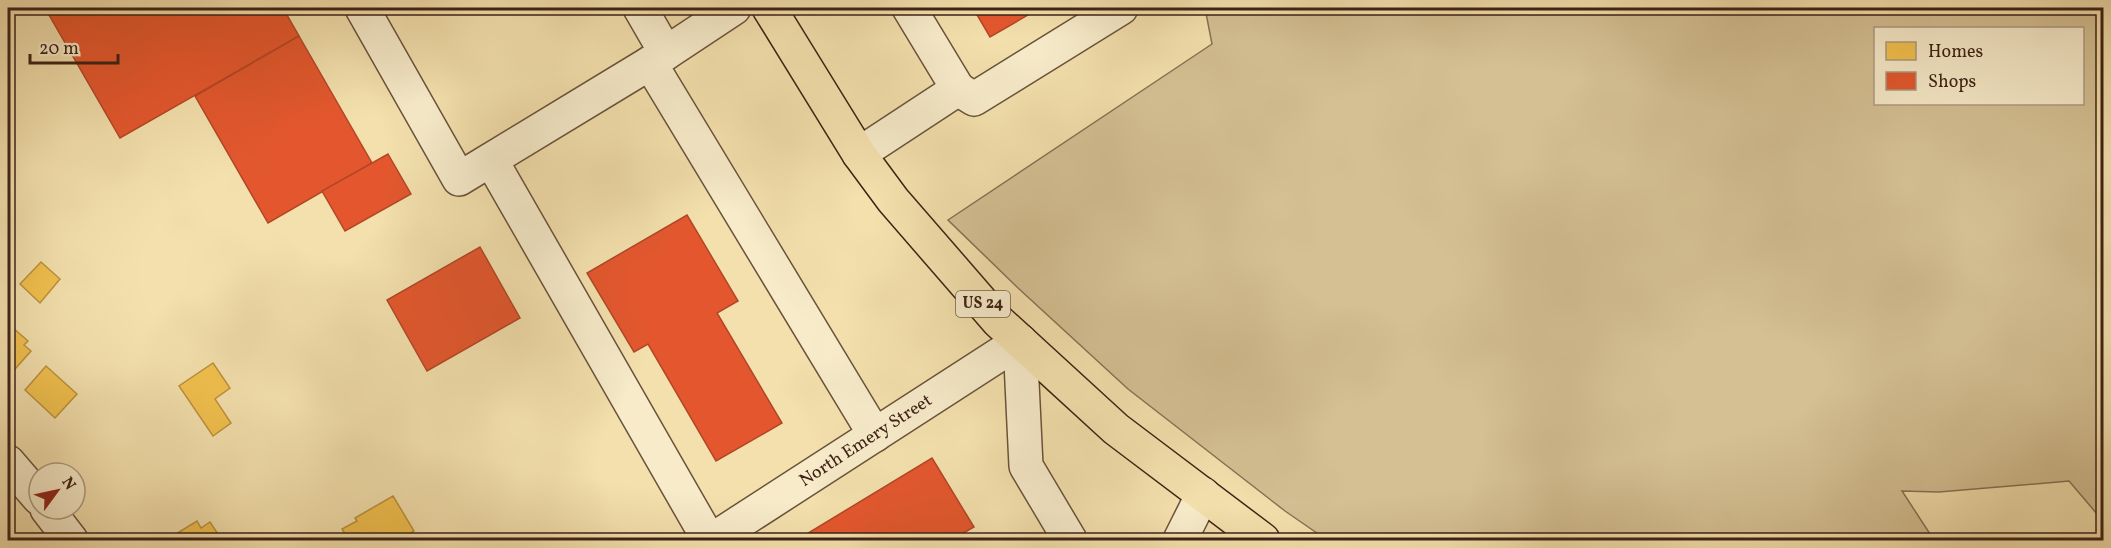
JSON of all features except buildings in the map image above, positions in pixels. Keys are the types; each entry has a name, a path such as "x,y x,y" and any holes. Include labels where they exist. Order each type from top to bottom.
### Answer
{"main road":[{"name":"US 24","path":"769,8 859,154 893,200 998,321 1116,429 1263,540"}],"street":[{"path":"362,8 459,179 658,58 734,8"},
{"path":"640,8 658,58 875,435"},
{"path":"909,8 958,89 974,99 1121,8"},
{"path":"859,154 958,89"},
{"path":"491,160 711,540"},
{"path":"1020,341 1026,466 1070,540"},
{"name":"North Emery Street","path":"711,540 1020,341"},
{"path":"8,462 27,484"},
{"path":"1180,540 1203,494"},
{"path":"56,521 71,540"}],"shaded area":[{"path":"1205,8 2103,8 2103,521 2069,481 1939,492 1902,491 1934,540 1327,540 1285,511 1128,389 948,220 1212,44"}]}
